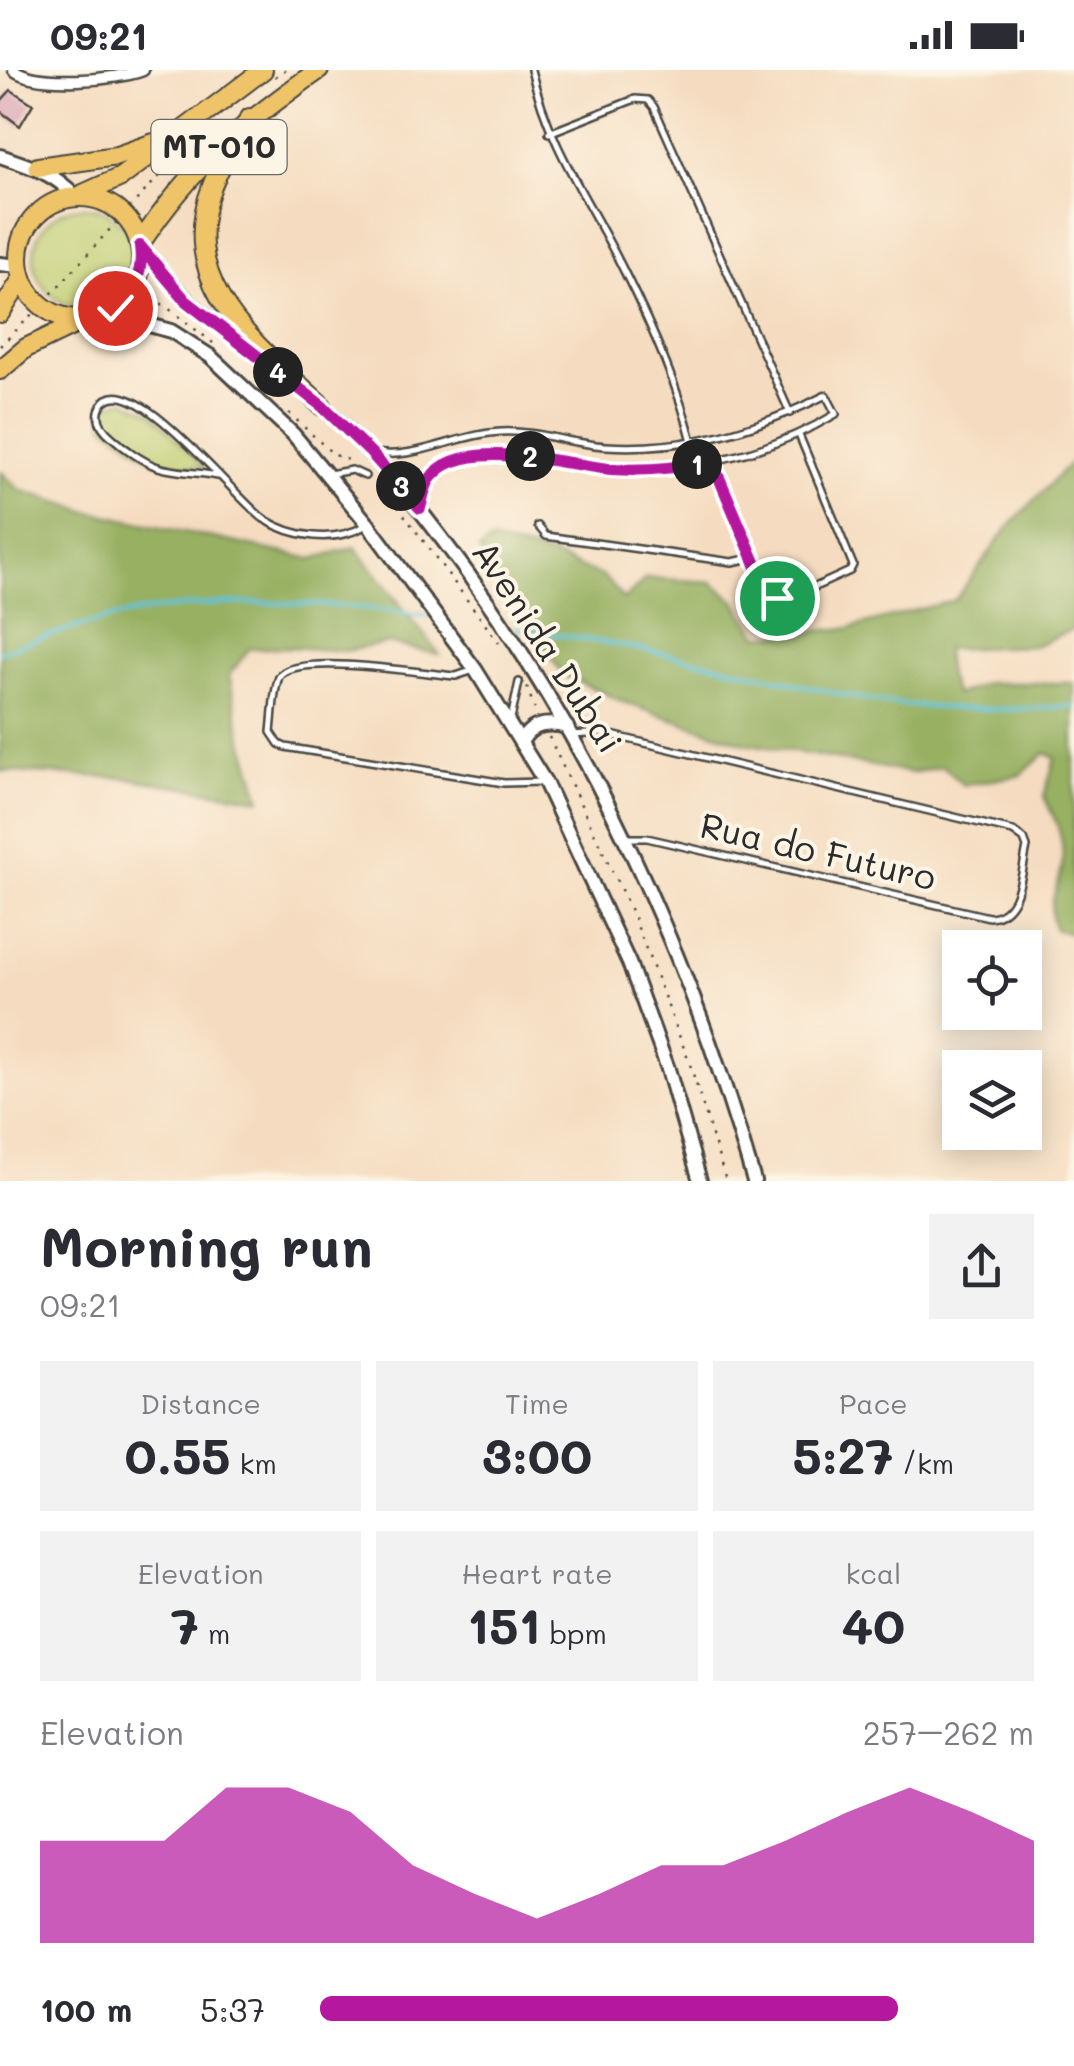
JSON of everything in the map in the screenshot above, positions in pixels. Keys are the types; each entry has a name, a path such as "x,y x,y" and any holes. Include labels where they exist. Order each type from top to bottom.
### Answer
{"main road":[{"name":"MT-010","path":"140,245 184,182 250,118 319,70"},
{"name":"MT-010","path":"0,312 31,219 47,205 121,177 173,135 267,75"},
{"path":"250,118 211,188 202,249 209,276 234,320 322,406"},
{"path":"38,167 118,156 173,135"},
{"name":"MT-010","path":"0,370 26,348 106,313 132,292 140,274 137,233 125,216 98,198 78,196"},
{"path":"14,270 42,306 62,317 85,320"}],"street":[{"path":"14,70 22,76 64,80 131,75 143,70"},
{"path":"0,156 38,167 78,196"},
{"name":"Avenida Dubai","path":"140,245 186,301 322,406 371,453 420,508 513,636 570,731 625,838 700,1012 754,1181"},
{"name":"Avenida Dubai","path":"106,313 171,331 210,356 293,434 368,524 475,670 545,782 630,963 668,1069 700,1181"},
{"path":"522,741 537,726 554,724 570,731"}],"lane":[{"path":"531,70 550,133 624,269 684,407 692,441"},
{"path":"550,133 635,99 648,100 790,413"},
{"path":"371,453 404,455 436,444 500,432 606,446 692,441 740,431 826,395 836,414 798,435 744,454 659,468 612,469 513,454 462,460 437,470 428,481 420,508"},
{"path":"218,476 156,467 101,428 102,404 120,396 146,404 261,517 290,530 330,538 368,524"},
{"path":"712,461 766,588 777,598 793,596 850,570 853,565 798,435"},
{"path":"326,474 352,470 365,476"},
{"path":"538,526 546,536 732,562 752,558"},
{"path":"475,670 456,676 321,664 286,669 280,676 271,732 279,744 504,783 545,782"},
{"path":"510,722 519,682"},
{"name":"Rua do Futuro","path":"570,731 602,733 1013,831 1024,839 1027,847 1012,906 999,916 970,913 647,838 625,838"}],"path":[{"path":"267,75 285,70"},
{"path":"0,346 42,306 166,167 206,132"}],"green space":[{"path":"84,207 103,211 119,222 130,238 134,257 130,276 119,292 103,303 84,307 65,303 49,292 38,276 34,257 38,238 49,222 65,211"},
{"path":"124,400 151,412 205,468 154,461 104,425 105,406"},
{"path":"1074,459 1074,629 1034,646 945,649 955,695 987,683 1074,683 1074,933 1055,930 1051,912 1063,857 1059,831 1044,797 1055,758 1045,753 1021,775 963,785 943,766 913,773 745,743 628,704 562,674 479,550 491,541 550,555 604,577 624,600 646,578 712,582 735,601 759,636 850,628 955,600 1006,530"},
{"path":"0,471 20,490 86,511 312,559 355,547 440,655 388,643 345,651 249,649 229,675 241,734 261,799 125,778 0,771"}],"building":[{"path":"11,90 33,104 20,126 0,111 0,102"}],"waterway":[{"path":"0,652 108,619 197,605 276,603 429,616"},
{"path":"514,628 656,652 883,702 978,709 1074,706"}],"route":[{"path":"115,308 132,292 140,274 140,246 186,301 322,406 420,508 424,489 437,470 462,460 493,455 530,456 612,469 712,461 766,588 777,598"}]}
